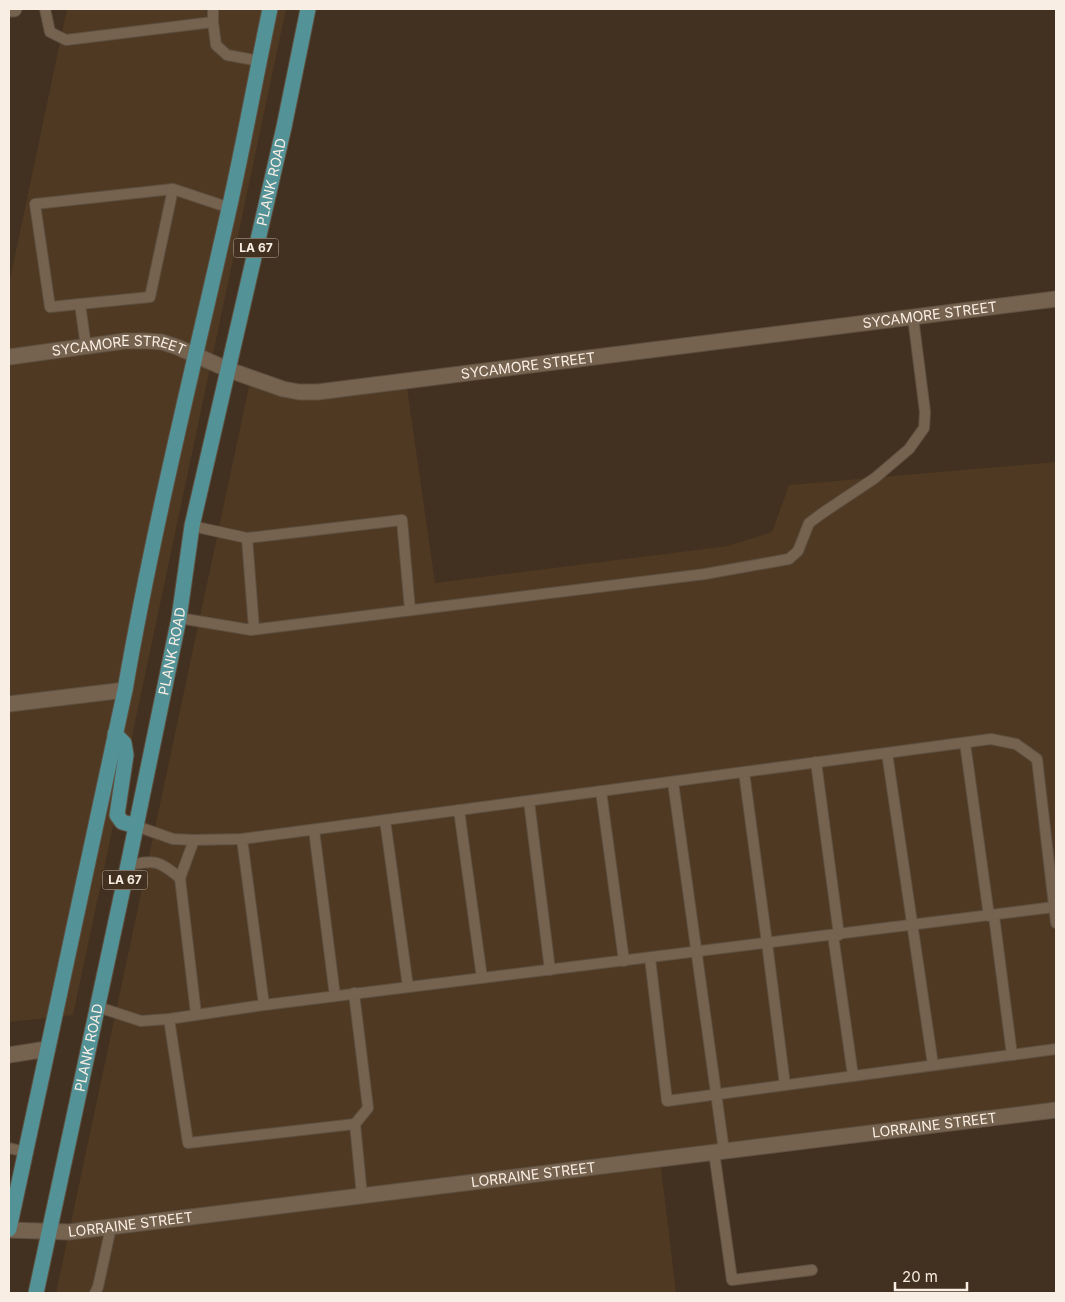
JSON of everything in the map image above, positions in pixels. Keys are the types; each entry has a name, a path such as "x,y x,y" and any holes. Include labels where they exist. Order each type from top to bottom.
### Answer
{"main road":[{"name":"LA 67","path":"9,1229 116,734 139,609 194,355 230,208 270,9"},
{"name":"PLANK ROAD","path":"36,1293 179,618 192,526 284,127 308,9"},
{"path":"116,734 124,743 126,755 116,815 122,822 136,826"}],"street":[{"path":"9,9 14,9"},
{"name":"SYCAMORE STREET","path":"9,357 125,341 162,342 229,370 283,389 299,392 318,392 1056,300"},
{"path":"9,704 125,690"},
{"path":"9,1055 47,1049"},
{"name":"LORRAINE STREET","path":"9,1229 69,1232 1056,1110"}],"lane":[{"path":"45,9 50,32 66,40 213,22"},
{"path":"213,9 216,45 227,55 259,60"},
{"path":"173,189 150,297 50,307 35,204 173,189 230,208"},
{"path":"80,304 86,347"},
{"path":"179,618 250,630 705,574 789,558 798,551 809,523 882,472 909,449 924,428 925,412 913,317"},
{"path":"192,526 247,538 402,520 410,610"},
{"path":"247,538 254,629"},
{"path":"136,826 173,839 242,839 991,739 1016,744 1036,760 1056,923"},
{"path":"965,742 1012,1055"},
{"path":"888,753 933,1065"},
{"path":"816,762 853,1076"},
{"path":"744,772 785,1084"},
{"path":"673,782 717,1094 719,1152 732,1280 812,1270"},
{"path":"601,792 624,961"},
{"path":"529,801 550,970"},
{"path":"459,810 482,978"},
{"path":"385,820 408,987"},
{"path":"314,830 335,996"},
{"path":"242,839 264,1005"},
{"path":"194,840 180,878 196,1014"},
{"path":"128,865 152,861 165,865 180,878"},
{"path":"98,1007 141,1021 169,1019 335,996 1054,907"},
{"path":"650,958 667,1100 1056,1050"},
{"path":"169,1019 188,1143 355,1124 368,1108 354,994"},
{"path":"355,1124 362,1196"},
{"path":"9,1148 25,1152"},
{"path":"95,1293 98,1287 111,1227"}],"shaded area":[{"path":"67,9 286,9 73,1015 9,1022 9,284"},
{"path":"251,377 283,389 406,381 435,583 728,546 772,532 789,485 1056,462 1056,1110 660,1159 676,1293 56,1293"}]}
